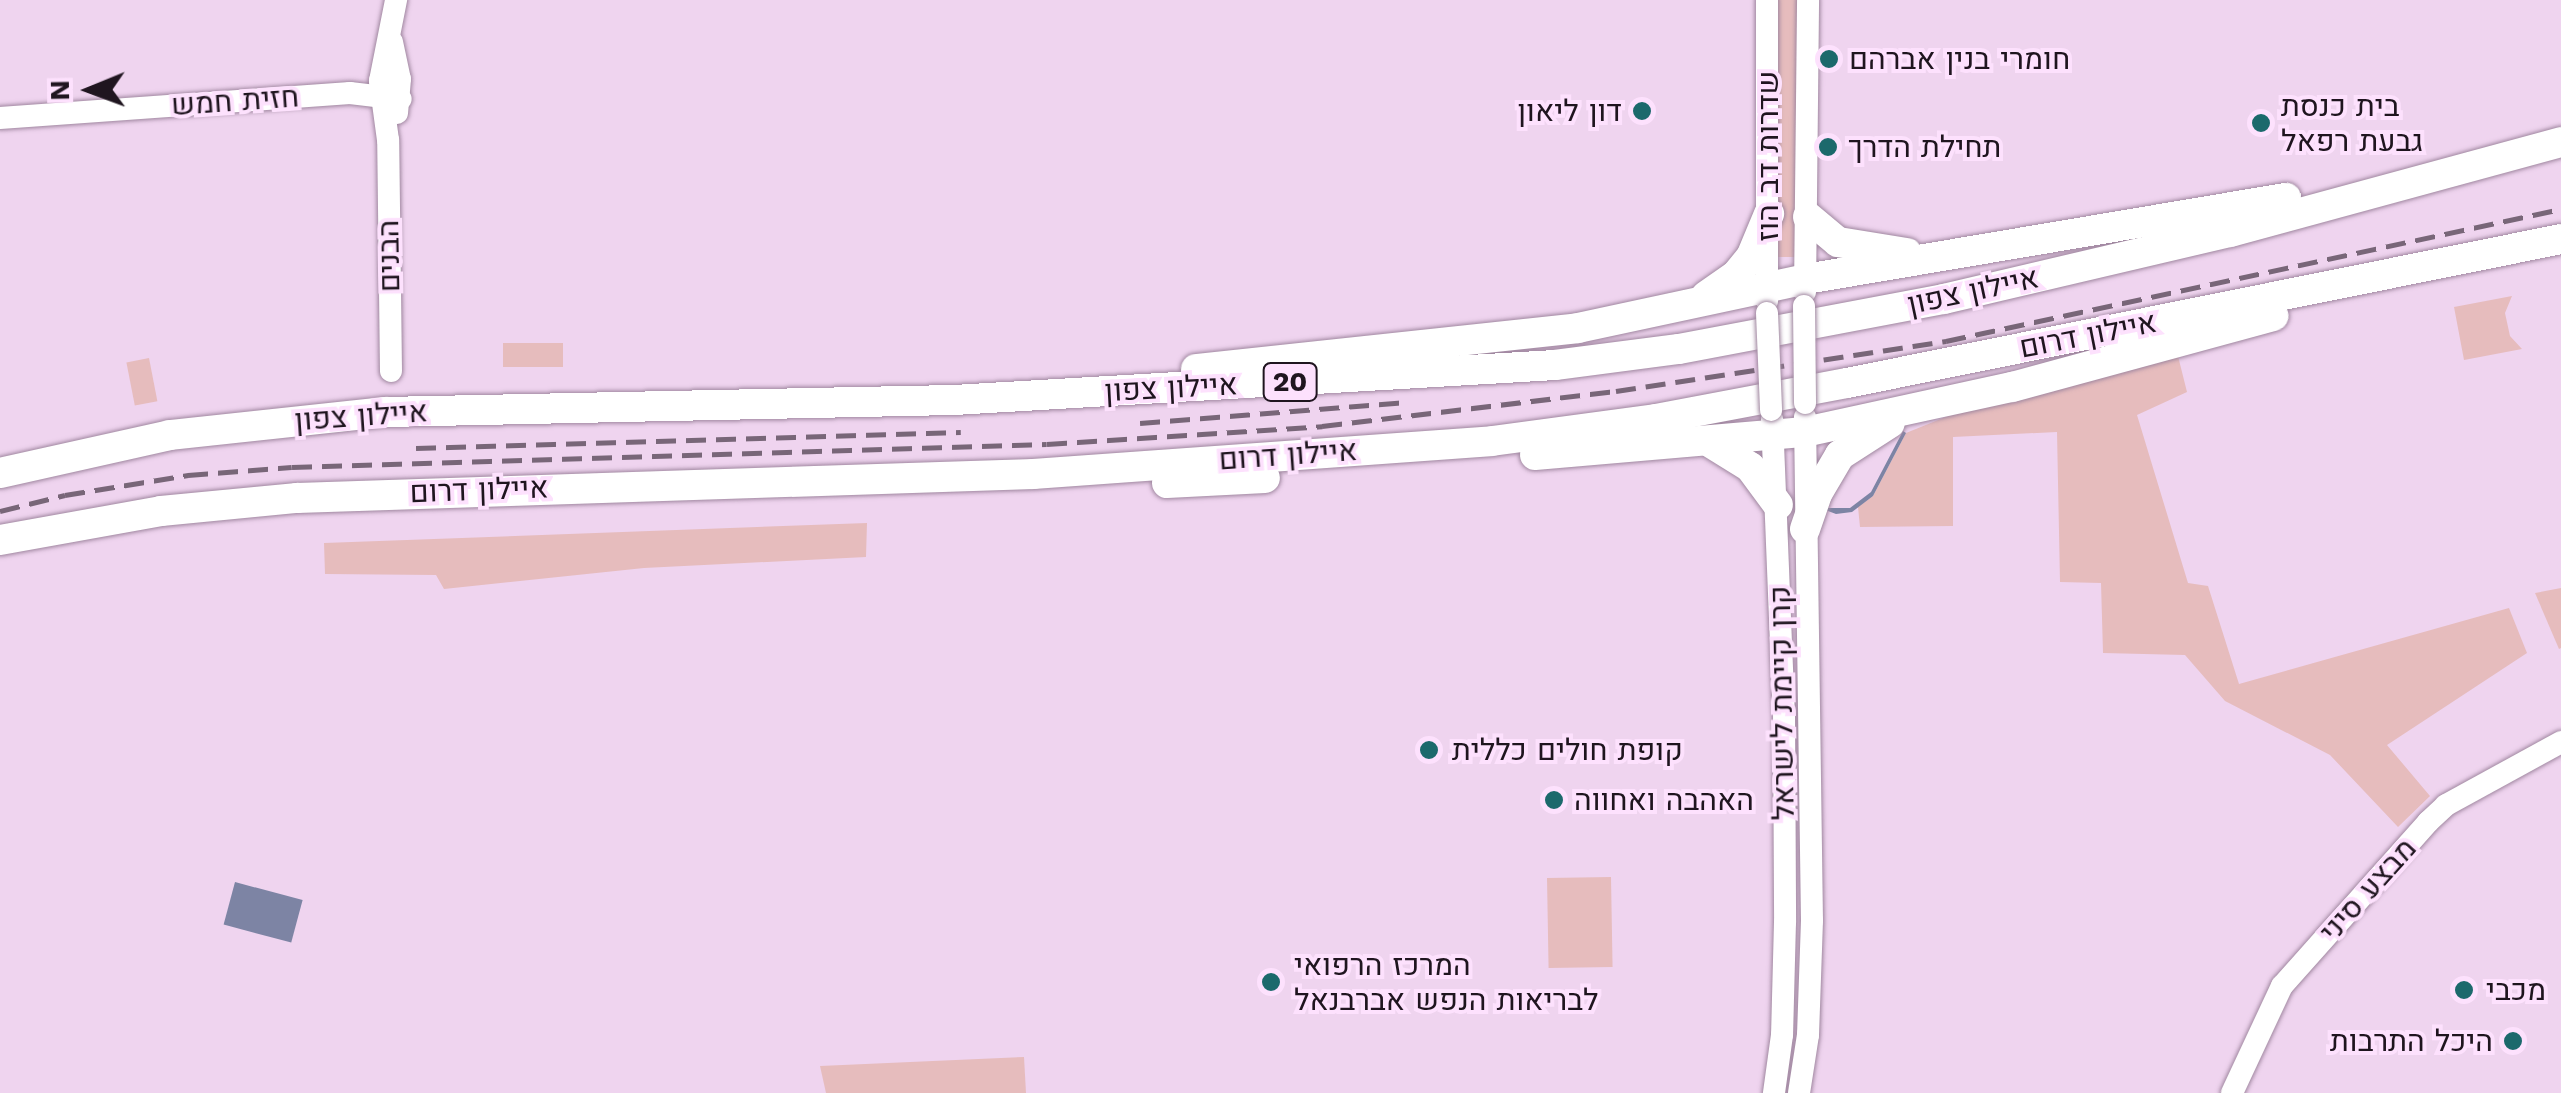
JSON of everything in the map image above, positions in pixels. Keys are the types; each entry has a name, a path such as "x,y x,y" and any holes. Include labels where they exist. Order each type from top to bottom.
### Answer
{"highway":[{"path":"954,400 1293,356 1578,328 1692,304 1768,299 1950,257 2203,215 2550,144"},
{"name":"איילון צפון","path":"0,473 170,435 386,412 954,400 1446,373 1679,349 1944,300 2192,242 2550,144"},
{"path":"1692,304 1737,274 1751,257 1769,214"},
{"path":"1808,217 1819,231 1854,248 1950,257"},
{"path":"1034,474 1206,482 1711,443 1772,423 1805,417 1918,408 2559,240"},
{"name":"איילון דרום","path":"0,540 161,510 297,498 1034,474 1492,441 1638,422 2559,240"},
{"path":"1805,529 1816,494 1840,455 1862,438 1918,408"},
{"path":"1711,443 1750,467 1778,506"}],"street":[{"name":"הבנים","path":"391,372 388,140 396,0"},
{"name":"שדרות דב הוז","path":"1767,0 1768,299"},
{"name":"שדרות דב הוז","path":"1805,417 1808,0"},
{"name":"חזית חמש","path":"0,118 390,90"},
{"name":"קרן קיימת לישראל","path":"1768,299 1778,506 1785,922 1782,1035 1774,1093"},
{"name":"קרן קיימת לישראל","path":"1799,1093 1808,1036 1812,921 1805,417"},
{"name":"מבצע סיני","path":"2232,1093 2282,986 2428,822 2446,805 2561,742"}],"shaded area":[{"path":"1767,0 1808,0 1808,257 1767,257"},
{"path":"2512,296 2505,313 2510,336 2522,349 2464,360 2454,307"},
{"path":"503,343 563,343 563,367 503,367"},
{"path":"2178,356 2187,392 2137,415 2188,583 2208,586 2239,684 2509,608 2527,653 2387,745 2430,796 2398,827 2330,755 2225,701 2185,655 2103,653 2101,583 2060,582 2057,432 1953,437 1953,526 1860,527 1858,507 1873,496 1906,433 1948,416"},
{"path":"149,358 157,401 135,406 126,362"},
{"path":"867,523 866,557 644,568 444,589 436,575 325,574 324,543"},
{"path":"2561,588 2561,648 2559,649 2535,593"},
{"path":"1611,877 1613,967 1549,968 1547,878"},
{"path":"1024,1057 1026,1093 826,1093 820,1066"}],"water":[{"path":"1903,431 1906,433 1873,496 1852,512 1836,514 1820,508 1850,508 1871,492"},
{"path":"235,882 303,900 291,943 224,925"}],"railway":[{"path":"0,511 65,495 188,475 292,467 1047,444 1322,426 1616,391 1946,341 2561,209"},
{"path":"1140,423 1404,402"},
{"path":"416,448 961,432"}],"place":[{"name":"חומרי בנין אברהם","path":"1829,59"},
{"name":"דון ליאון","path":"1642,111"},
{"name":"בית כנסת גבעת רפאל","path":"2261,123"},
{"name":"תחילת הדרך","path":"1828,147"},
{"name":"קופת חולים כללית","path":"1429,750"},
{"name":"האהבה ואחווה","path":"1554,800"},
{"name":"המרכז הרפואי לבריאות הנפש אברבנאל","path":"1271,982"},
{"name":"מכבי","path":"2464,990"},
{"name":"היכל התרבות","path":"2513,1041"}]}
